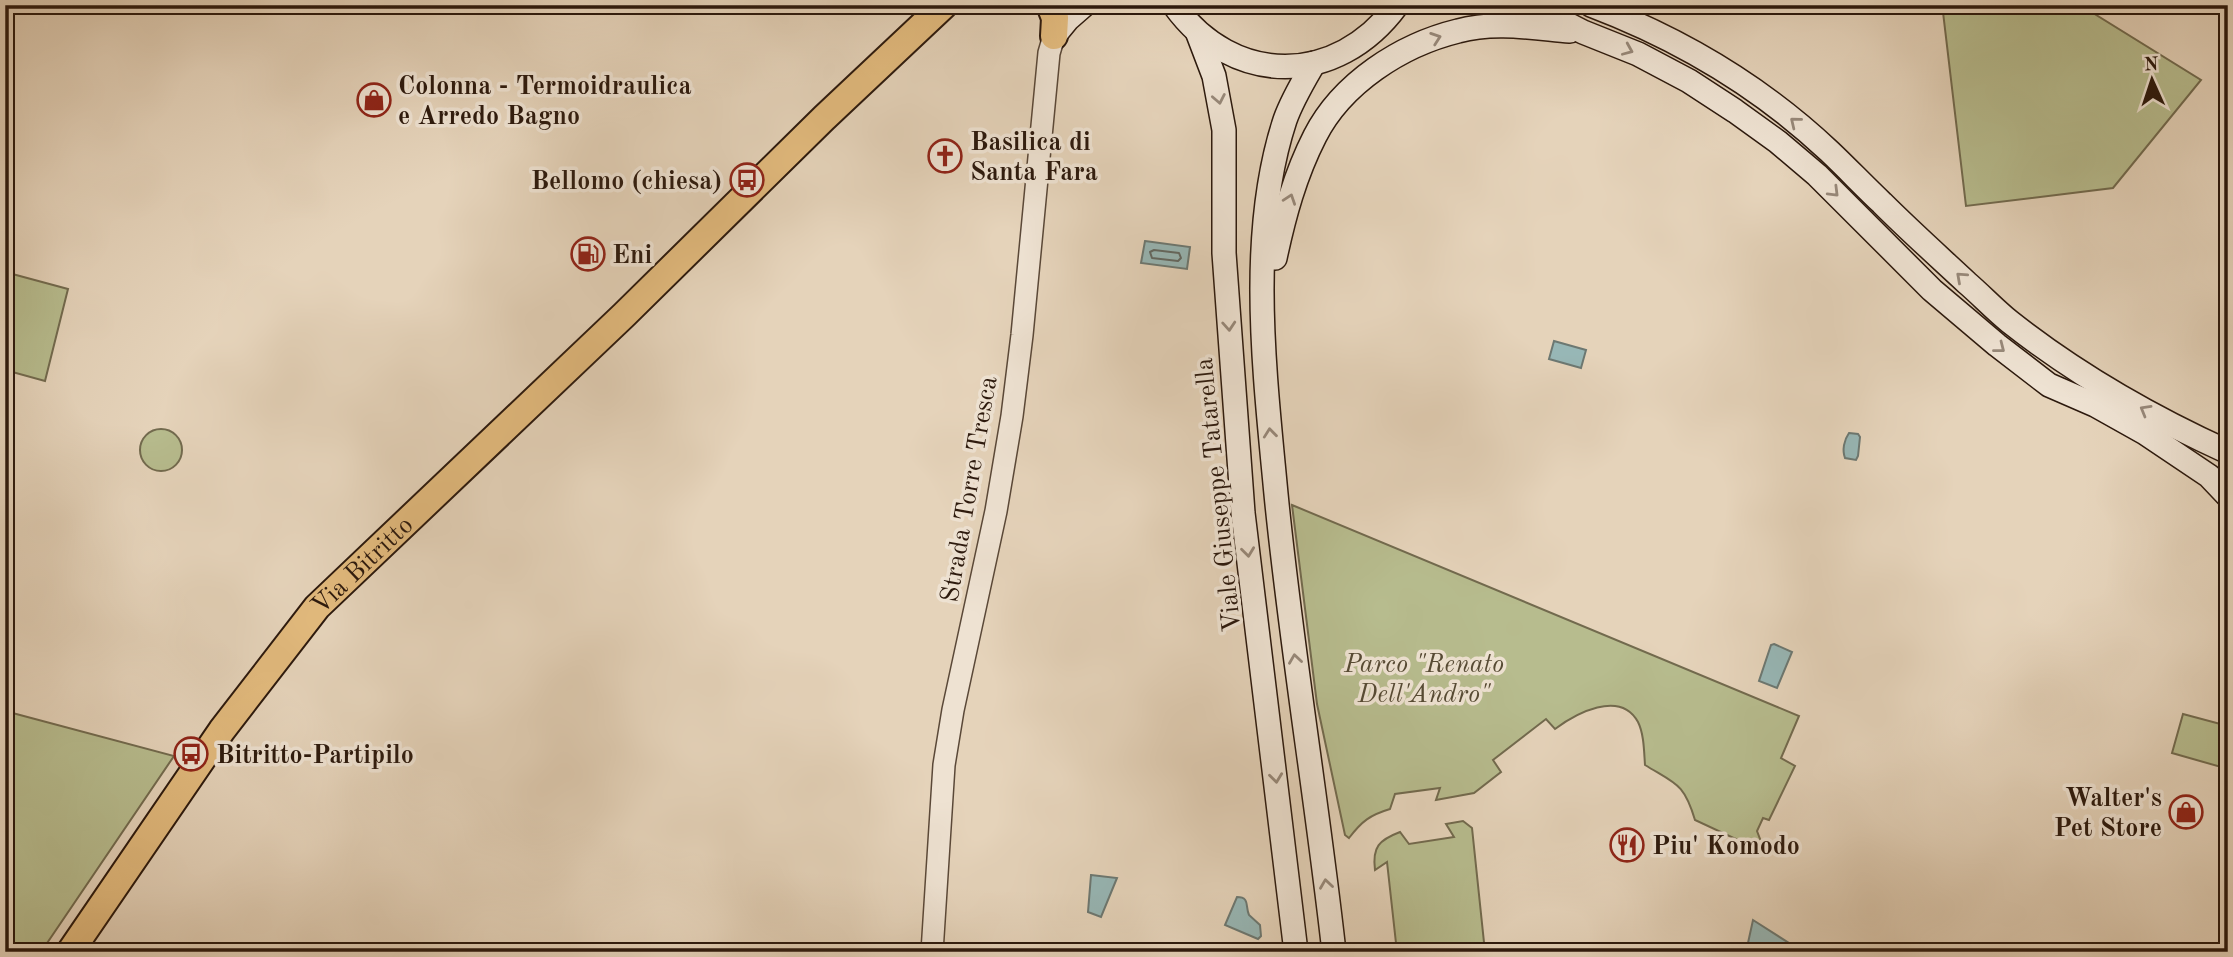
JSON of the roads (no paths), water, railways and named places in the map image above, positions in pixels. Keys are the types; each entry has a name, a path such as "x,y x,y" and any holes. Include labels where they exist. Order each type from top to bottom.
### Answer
{"main road":[{"name":"Via Bitritto","path":"70,952 222,730 317,607 944,5"},
{"path":"1050,5 1055,18 1054,36"},
{"path":"1054,36 1084,5"},
{"path":"1174,5 1198,34 1224,51 1252,62 1283,67 1314,64 1340,55 1364,41 1384,23 1397,5"},
{"path":"1520,5 1546,13 1583,32 1638,54 1689,81 1757,127 1817,175 1932,290 1997,345 2049,385 2095,405 2145,433 2209,476 2228,496"},
{"path":"1591,5 1701,56 1747,86 1829,150 1900,221 2009,320 2061,360 2175,427 2228,452"},
{"path":"1264,313 1284,215 1315,134 1341,100 1373,70 1416,45 1459,30 1504,26 1583,32"},
{"name":"Viale Giuseppe Tatarella","path":"1198,34 1214,76 1224,130 1224,253 1243,513 1296,952"},
{"path":"1314,64 1291,106 1270,185 1262,256 1264,362 1287,602 1335,952"},
{"path":"2145,433 2228,467"}],"street":[{"name":"Strada Torre Tresca","path":"932,952 944,765 953,710 996,511 1012,416 1049,52 1054,36"}],"water":[{"path":"1145,241 1190,247 1187,269 1141,263"},
{"path":"1554,341 1586,350 1581,368 1549,359"},
{"path":"1849,433 1858,434 1860,437 1856,460 1845,458 1844,455 1844,445"},
{"path":"1771,645 1792,652 1777,688 1759,681"},
{"path":"1091,875 1117,878 1101,917 1088,912"},
{"path":"1237,897 1245,900 1249,915 1260,925 1261,936 1258,939 1225,925"},
{"path":"1753,920 1803,952 1746,952"}],"place":[{"name":"Colonna - Termoidraulica e Arredo Bagno","path":"374,100"},
{"name":"Basilica di Santa Fara","path":"945,156"},
{"name":"Bellomo (chiesa)","path":"747,180"},
{"name":"Eni","path":"588,254"},
{"name":"Bitritto-Partipilo","path":"191,754"},
{"name":"Walter's Pet Store","path":"2186,812"},
{"name":"Piu' Komodo","path":"1627,845"}],"park label":[{"name":"Parco \"Renato Dell'Andro\"","path":"1424,678"}]}
